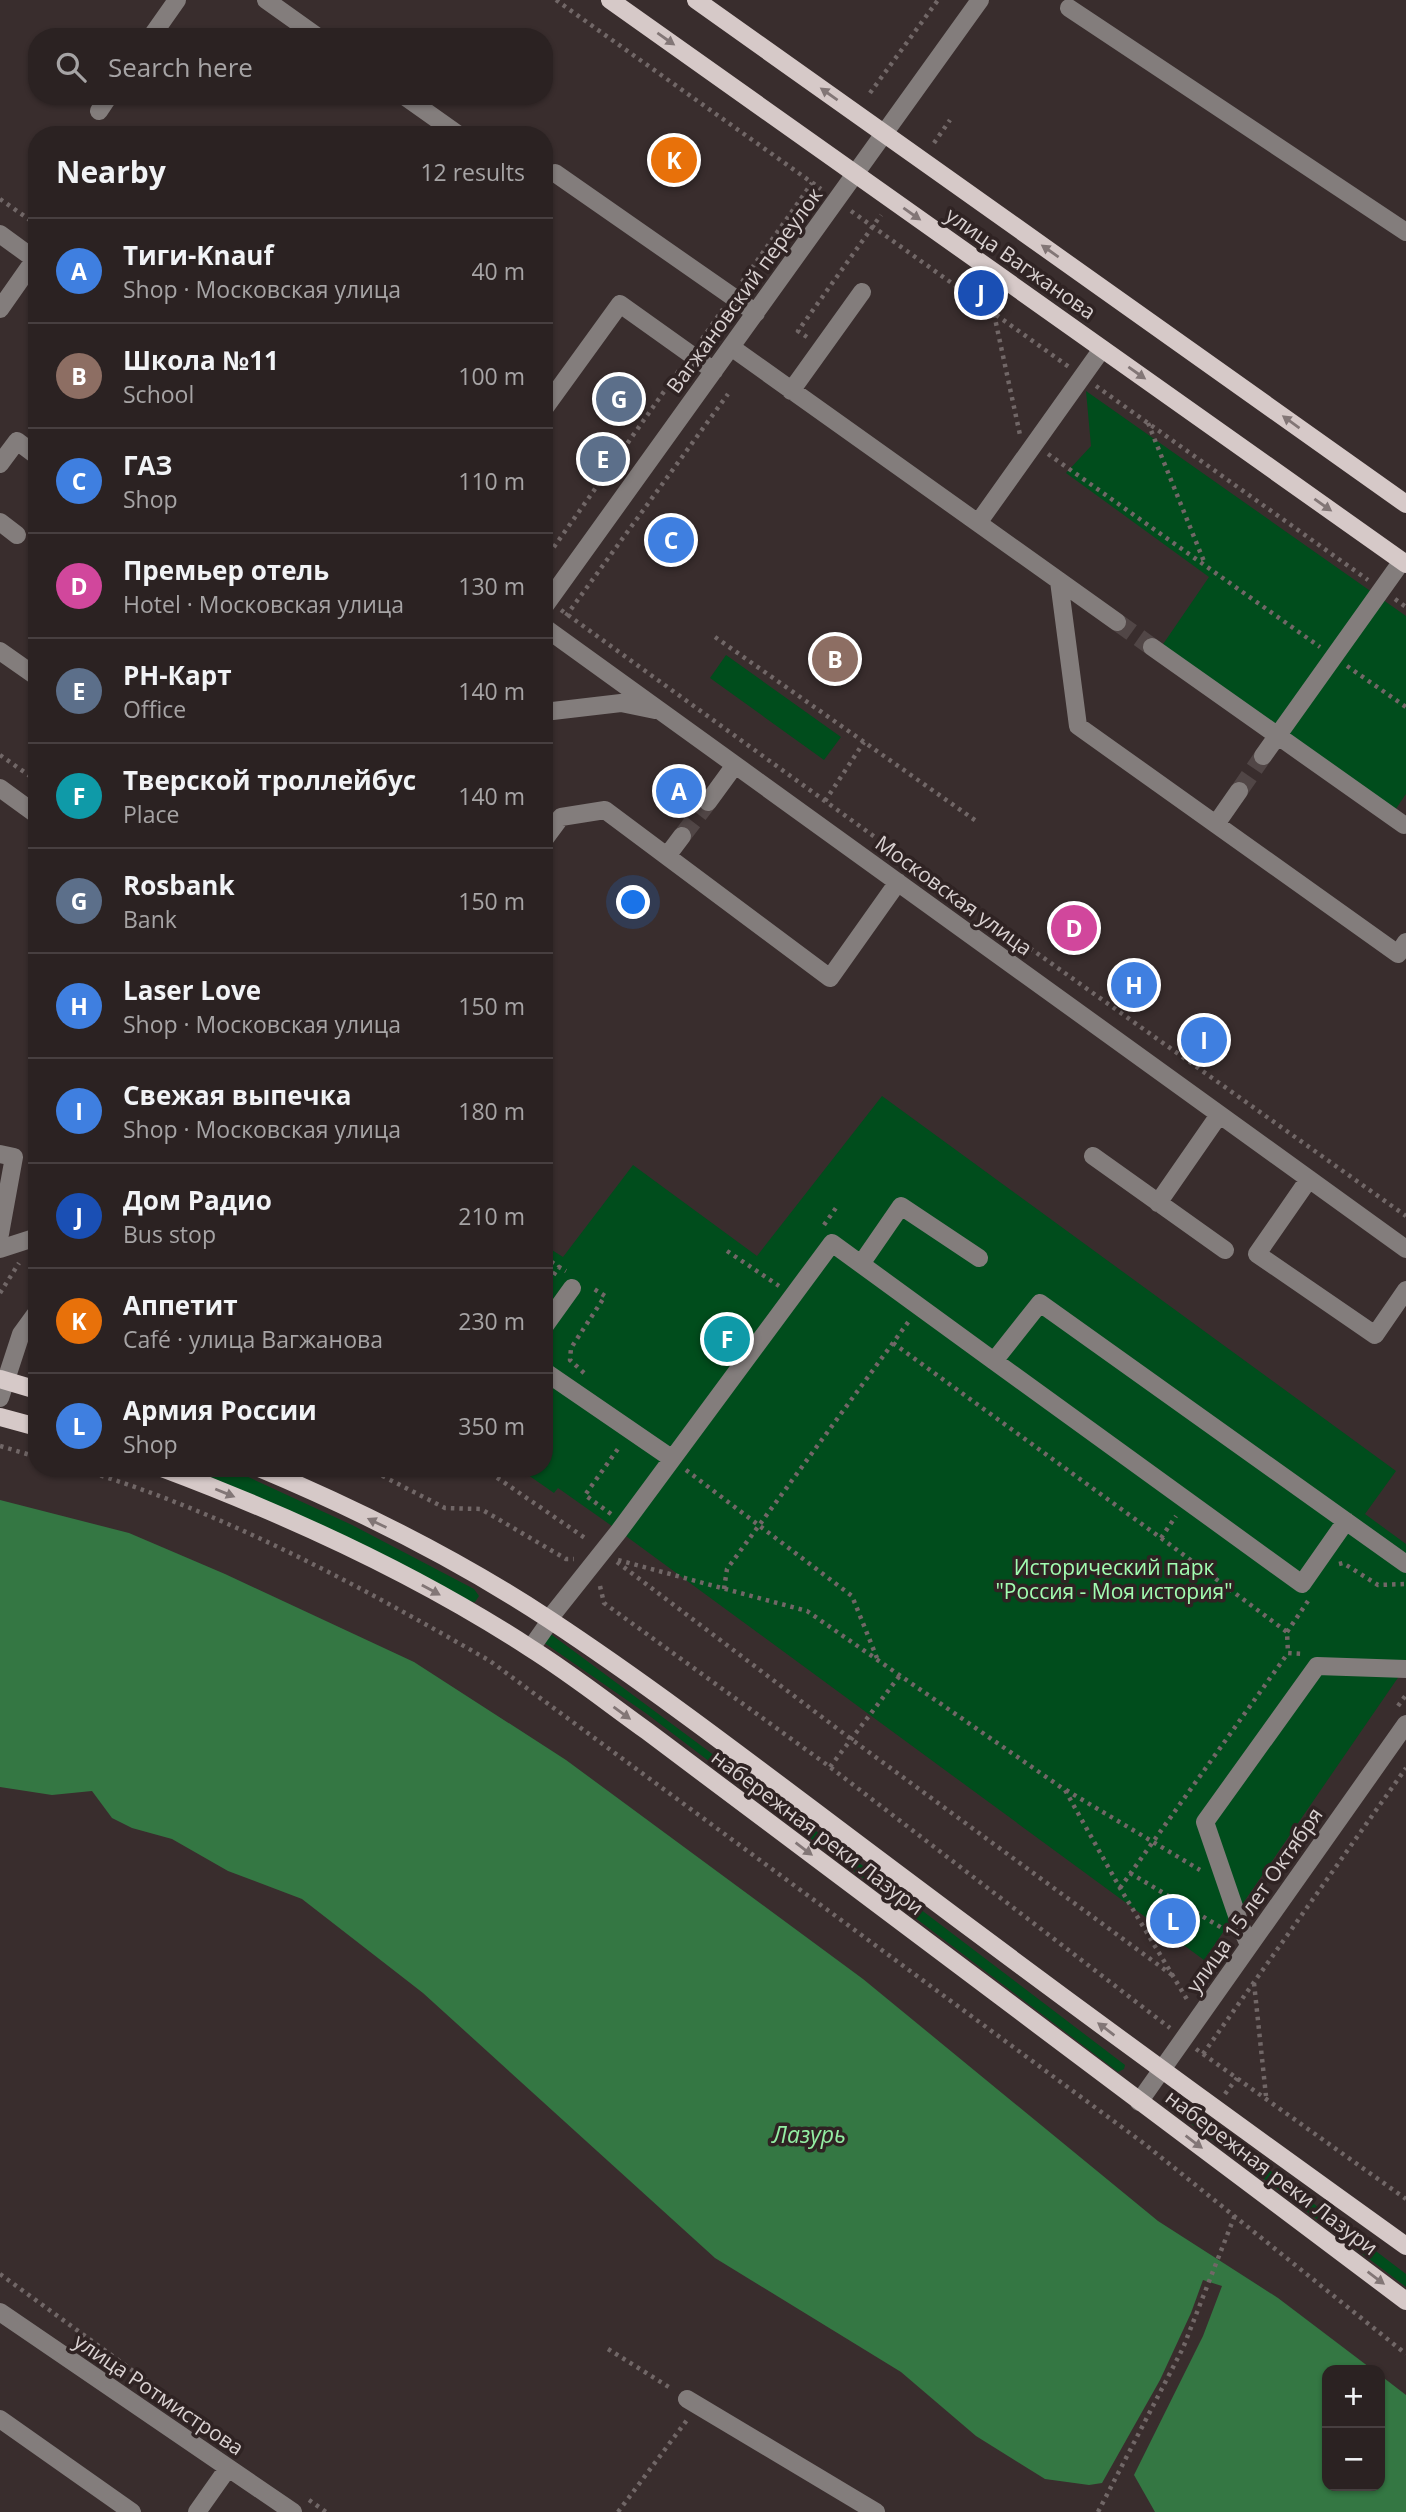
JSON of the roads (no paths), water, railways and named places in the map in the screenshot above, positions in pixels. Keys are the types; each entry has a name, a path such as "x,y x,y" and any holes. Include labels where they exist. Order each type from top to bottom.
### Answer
{"main road":[{"name":"улица Вагжанова","path":"611,0 1404,562"},
{"name":"улица Вагжанова","path":"696,0 1406,504"},
{"path":"3,1380 28,1387"},
{"path":"0,1416 28,1424"},
{"name":"набережная реки Лазури","path":"185,1477 263,1508 366,1556 531,1648 657,1739 1406,2301"},
{"name":"набережная реки Лазури","path":"278,1477 404,1536 549,1619 739,1755 1161,2070 1406,2246"}],"street":[{"path":"157,28 177,0"},
{"path":"266,0 305,28"},
{"name":"Вагжановский переулок","path":"553,593 980,0"},
{"path":"1069,8 1406,232"},
{"path":"99,111 103,105"},
{"path":"417,105 446,126"},
{"path":"555,173 756,313"},
{"path":"0,234 28,254"},
{"path":"0,309 28,271"},
{"path":"791,391 862,292"},
{"path":"553,398 621,304 714,371"},
{"path":"731,347 1118,622"},
{"path":"978,523 1102,349"},
{"path":"0,464 17,441 28,449"},
{"path":"0,522 17,535"},
{"path":"1263,757 1381,589 1404,562"},
{"path":"1059,581 1078,726 1398,954 1406,942"},
{"name":"Московская улица","path":"553,634 1406,1249"},
{"path":"1152,647 1404,825"},
{"path":"0,651 28,671"},
{"path":"553,711 621,703 660,711"},
{"path":"708,802 735,765"},
{"path":"0,788 28,808"},
{"path":"1216,824 1239,791"},
{"path":"553,828 561,817 605,810 830,978 898,882"},
{"path":"667,856 682,836"},
{"path":"1158,1203 1219,1115"},
{"path":"0,1154 14,1157 0,1234"},
{"path":"1093,1156 1225,1250"},
{"path":"1309,1179 1257,1254 1375,1335 1406,1290"},
{"path":"861,1264 901,1206 979,1258"},
{"path":"0,1250 28,1240"},
{"path":"531,1648 549,1619 611,1541 832,1243 1302,1584 1346,1521"},
{"path":"553,1314 575,1281"},
{"path":"994,1361 1040,1303 1406,1564"},
{"path":"0,1398 3,1380 21,1334 28,1324"},
{"path":"553,1377 671,1458"},
{"path":"1250,1945 1205,1822 1317,1666 1406,1669"},
{"name":"улица 15 лет Октября","path":"1139,2102 1406,1724"},
{"name":"улица Ротмистрова","path":"0,2312 293,2512"},
{"path":"693,2402 876,2512"},
{"path":"0,2419 132,2512"},
{"path":"197,2512 228,2468"},
{"path":"840,2512 851,2497"}],"water":[{"name":"Лазурь","path":"0,1500 129,1533 225,1574 414,1662 566,1760 863,1979 1158,2221 1278,2298 1366,2365 1322,2365 1322,2491 1385,2491 1385,2379 1406,2395 1406,2512 1155,2512 1134,2475 1203,2336 1222,2286 1203,2280 1160,2380 1102,2483 1089,2485 1045,2479 976,2436 901,2372 715,2258 423,1993 302,1899 228,1871 172,1839 132,1828 112,1818 92,1791 52,1795 0,1787"}],"tunnel":[{"path":"1117,622 1152,647"},
{"path":"1239,791 1263,756"},
{"path":"682,836 708,802"}],"place":[{"name":"Аппетит","path":"674,160"},
{"name":"Дом Радио","path":"981,293"},
{"name":"Rosbank","path":"619,399"},
{"name":"РН-Карт","path":"603,459"},
{"name":"ГАЗ","path":"671,540"},
{"name":"Школа №11","path":"835,659"},
{"name":"Тиги-Knauf","path":"679,791"},
{"name":"Премьер отель","path":"1074,928"},
{"name":"Laser Love","path":"1134,985"},
{"name":"Свежая выпечка","path":"1204,1040"},
{"name":"Тверской троллейбус","path":"727,1339"},
{"name":"Армия России","path":"1173,1921"}],"park label":[{"name":"Исторический парк \"Россия - Моя история\"","path":"1114,1579"}]}
